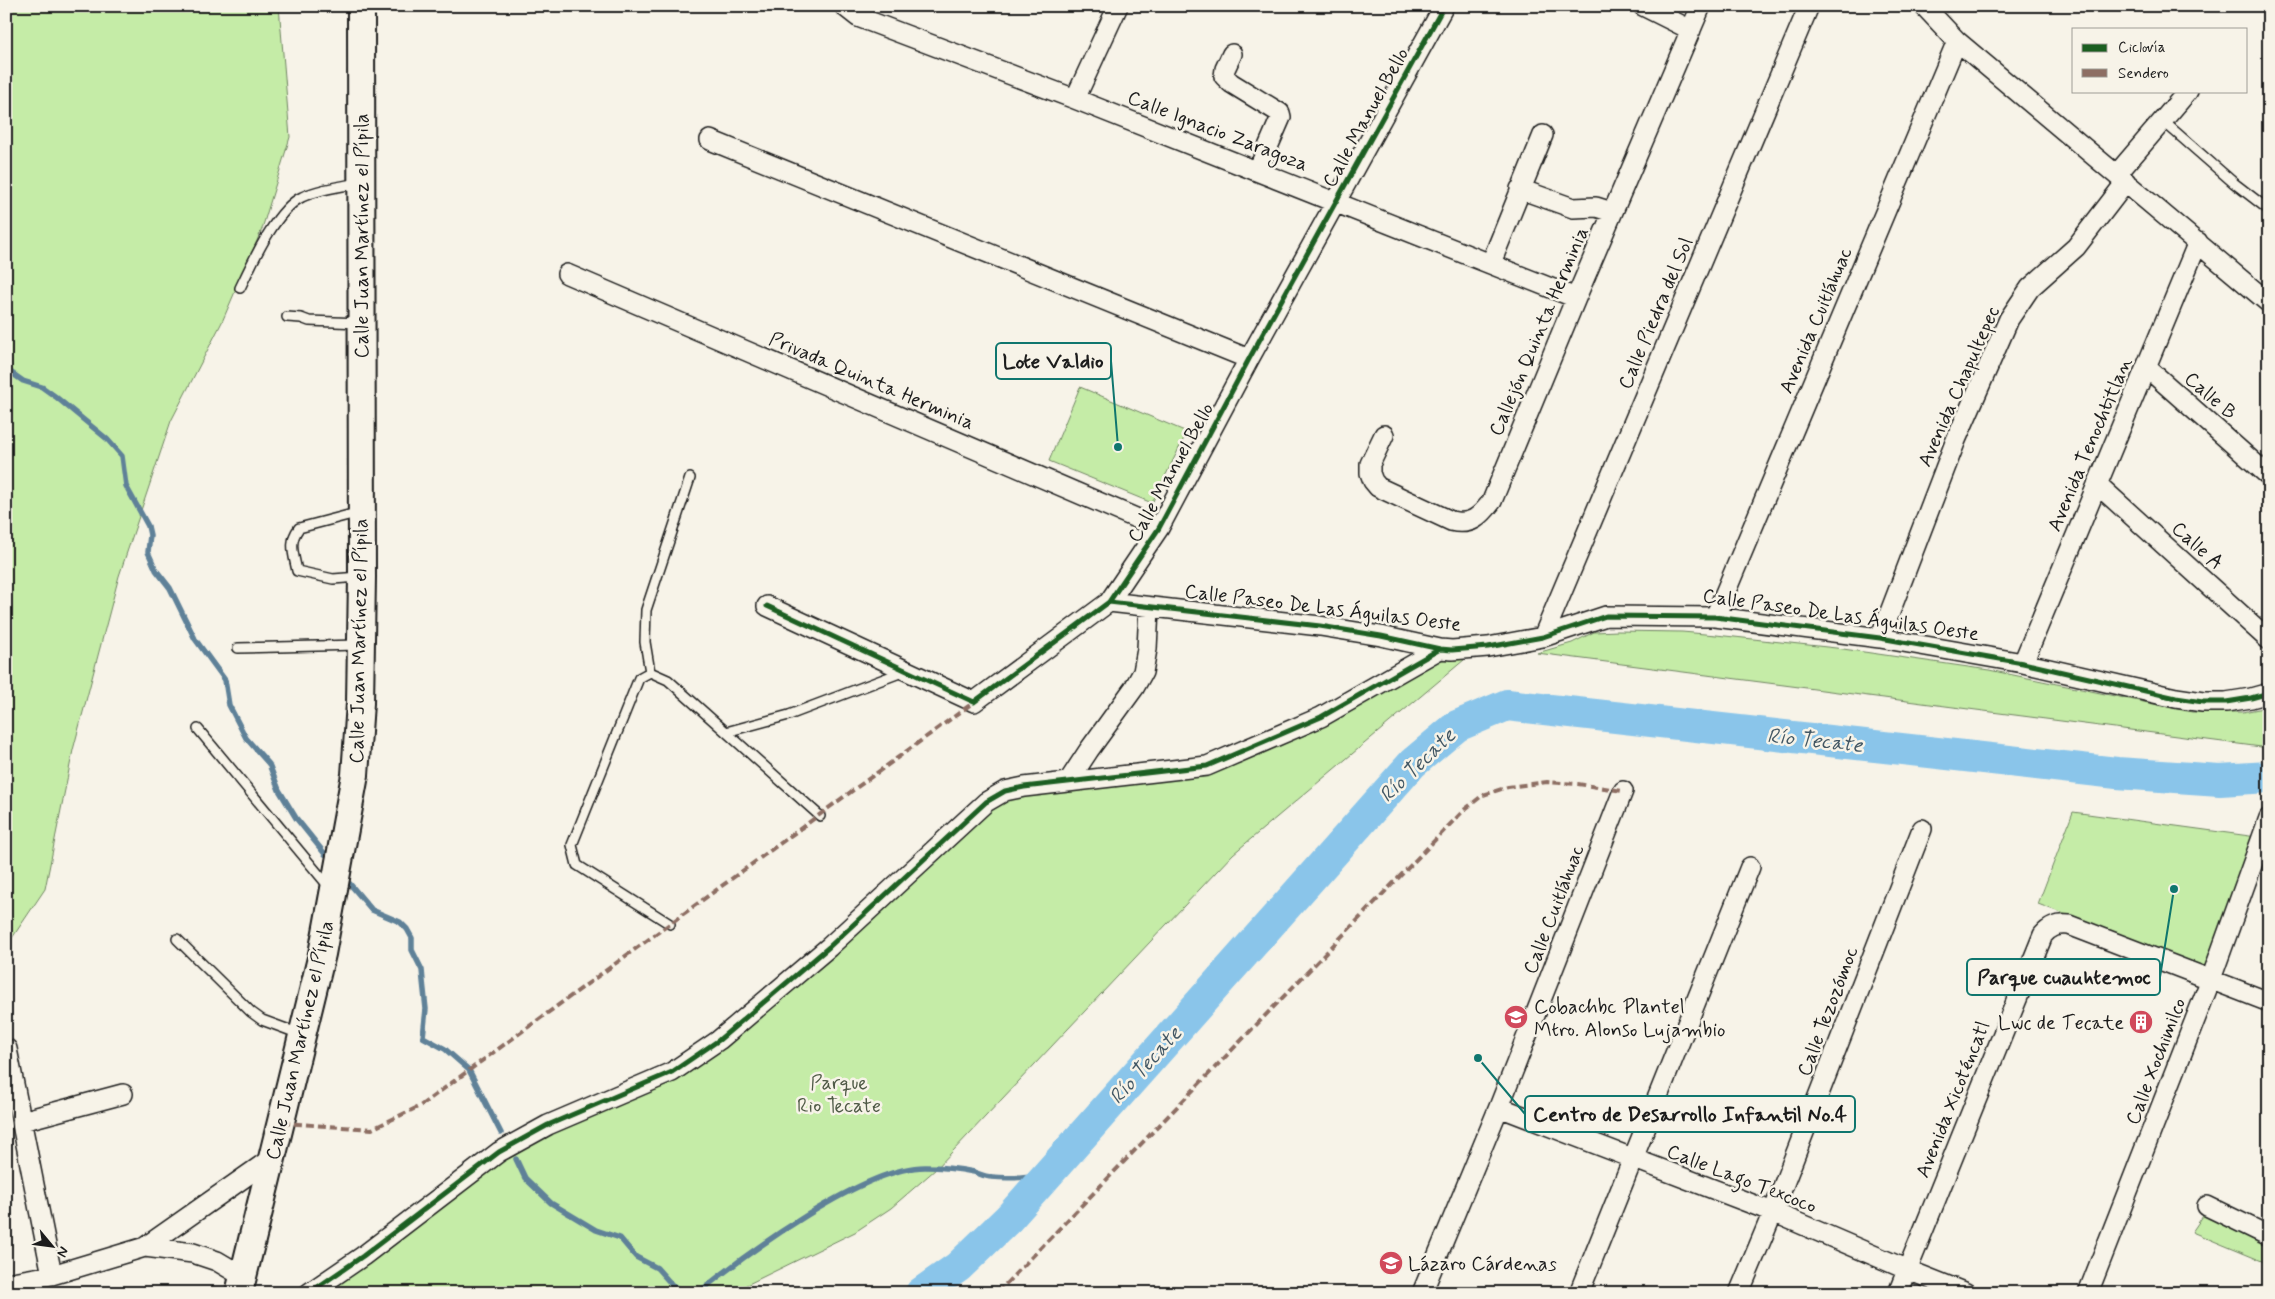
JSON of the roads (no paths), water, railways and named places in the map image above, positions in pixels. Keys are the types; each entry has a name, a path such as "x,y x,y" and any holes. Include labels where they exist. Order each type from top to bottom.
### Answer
{"main road":[{"name":"Calle Juan Martínez el Pípila","path":"241,1285 322,954 355,775 360,703 362,577 360,6"}],"street":[{"name":"Calle Ignacio Zaragoza","path":"844,6 858,17 1258,170 1576,298"},
{"path":"1075,99 1118,6"},
{"name":"Calle Manuel Bello","path":"767,606 974,702 1109,602 1159,528 1249,359 1444,6"},
{"path":"1643,6 1691,30"},
{"name":"Callejón Quinta Herminia","path":"1384,435 1370,464 1370,473 1378,487 1450,521 1462,524 1473,521 1482,515 1492,501 1612,212 1701,6"},
{"name":"Calle Piedra del Sol","path":"1543,637 1809,6"},
{"path":"1924,6 1956,41 2269,303"},
{"name":"Avenida Cuitláhuac","path":"1715,616 1956,41"},
{"path":"1232,54 1224,76 1231,83 1280,113 1281,117 1258,170"},
{"name":"Avenida Chapultepec","path":"1880,638 1956,440 2009,319 2030,288 2076,247 2090,231 2122,178 2163,121 2187,92"},
{"path":"1491,264 1543,135"},
{"path":"710,140 1249,359"},
{"path":"1520,189 1573,208 1596,207 1612,212"},
{"name":"Avenida Tenochtitlan","path":"2023,663 2198,242"},
{"name":"Privada Quinta Herminia","path":"567,274 1159,528"},
{"name":"Calle B","path":"2146,367 2269,476"},
{"name":"Calle A","path":"2097,484 2269,640"},
{"name":"Calle Paseo De Las Águilas Oeste","path":"1109,602 1320,626 1381,636 1440,649 1488,647 1543,637 1606,616 1715,616 1880,638 2023,663 2176,698 2203,702 2251,698 2269,693"},
{"path":"1068,782 1088,750 1134,688 1143,672 1147,649 1149,608"},
{"path":"309,1293 363,1256 499,1152 548,1125 672,1072 719,1040 828,947 986,802 1004,791 1207,766 1321,717 1440,649"},
{"name":"Calle Cuitláhuac","path":"1422,1293 1499,1107 1623,791"},
{"name":"Calle Xochimilco","path":"2088,1293 2211,979 2269,818"},
{"name":"Calle Tezozómoc","path":"1740,1293 1922,829"},
{"path":"1579,1293 1750,867"},
{"name":"Avenida Xicoténcatl","path":"1898,1293 2043,935 2054,926 2069,924 2211,979"},
{"path":"2211,979 2269,1002"},
{"path":"7,1048 52,1275"},
{"path":"22,1121 123,1094"},
{"name":"Calle Lago Texcoco","path":"1499,1107 1773,1212 1966,1293"},
{"path":"6,1283 52,1275 145,1247 272,1158"},
{"path":"2207,1206 2269,1236"},
{"path":"145,1247 193,1254 217,1261 241,1285"}],"lane":[{"path":"2163,121 2234,183 2269,210"},
{"path":"240,288 268,236 289,206 302,197 360,182"},
{"path":"287,318 360,323"},
{"path":"650,672 645,642 646,610 690,478"},
{"path":"361,512 299,528 294,534 291,544 297,571 333,579 362,577"},
{"path":"238,648 361,645"},
{"path":"726,732 789,715 908,670"},
{"path":"650,672 668,680 820,816"},
{"path":"650,672 639,678 572,845 577,865 670,924"},
{"path":"198,729 333,892"},
{"path":"177,939 251,1012 262,1020 302,1035"}],"waterway":[{"path":"6,369 23,381 42,387 56,397 107,439 122,456 126,486 148,526 150,535 148,552 156,570 170,588 195,639 225,680 229,705 246,738 269,764 279,790 296,818 325,854"},
{"name":"Río Tecate","path":"921,1293 958,1267 1009,1218 1413,763 1457,726 1507,705 2117,773 2220,780 2269,777"},
{"path":"350,884 372,910 400,922 407,929 412,938 412,950 422,970 426,1009 423,1037 445,1049 469,1070 501,1133"},
{"path":"516,1159 525,1178 551,1203 596,1230 620,1238 636,1257 657,1268 673,1286 685,1293"},
{"path":"698,1293 745,1257 807,1215 871,1181 900,1171 937,1167 974,1172 989,1177 1006,1178 1048,1173"}],"place":[{"name":"Lote Valdio","path":"1118,447"},
{"name":"Parque cuauhtemoc","path":"2174,889"},
{"name":"Cobachbc Plantel Mtro. Alonso Lujambio","path":"1516,1017"},
{"name":"Lwc de Tecate","path":"2141,1022"},
{"name":"Centro de Desarrollo Infantil No.4","path":"1478,1058"},
{"name":"Lázaro Cárdenas","path":"1391,1263"}],"park label":[{"name":"Parque Rio Tecate","path":"839,1094"}]}
